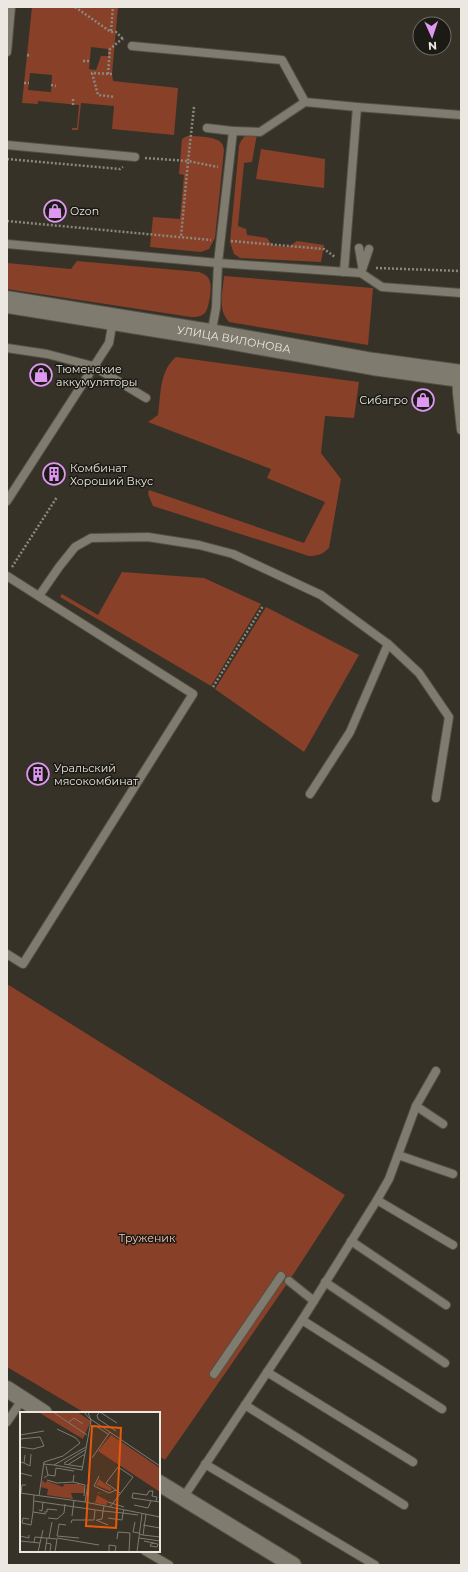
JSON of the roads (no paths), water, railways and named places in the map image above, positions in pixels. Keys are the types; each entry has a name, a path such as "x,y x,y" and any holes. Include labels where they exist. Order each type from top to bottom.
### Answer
{"street":[{"name":"УЛИЦА ВИЛОНОВА","path":"7,302 373,364 459,376"},
{"path":"7,1389 42,1412"},
{"path":"160,1484 292,1565"}],"lane":[{"path":"7,52 11,7"},
{"path":"132,46 282,60 305,102"},
{"path":"207,128 260,132 305,102 461,115"},
{"path":"344,268 357,107"},
{"path":"211,336 216,308 218,263 233,130"},
{"path":"7,145 135,157"},
{"path":"7,244 218,263 344,268 362,270 382,287 461,293"},
{"path":"359,248 362,270"},
{"path":"362,270 369,249"},
{"path":"7,501 109,343 113,319"},
{"path":"7,348 47,354 93,366 146,398"},
{"path":"459,376 457,393 461,430"},
{"path":"39,596 75,546 91,538 148,536 199,545 233,554 320,595 388,644 419,673 449,717 436,798"},
{"path":"7,576 193,694 23,964 7,954"},
{"path":"310,794 350,732 388,644"},
{"path":"183,1498 302,1320 377,1200 389,1179 416,1106 436,1071"},
{"path":"416,1106 443,1124"},
{"path":"398,1155 453,1174"},
{"path":"377,1200 453,1245"},
{"path":"351,1241 446,1306"},
{"path":"214,1374 282,1276"},
{"path":"289,1281 314,1301"},
{"path":"325,1282 445,1363"},
{"path":"302,1320 442,1409"},
{"path":"267,1372 413,1462"},
{"path":"7,1422 22,1400"},
{"path":"245,1405 404,1505"},
{"path":"205,1464 375,1565"},
{"path":"147,1552 169,1565"}],"place":[{"name":"Ozon","path":"55,211"},
{"name":"Тюменские аккумуляторы","path":"41,375"},
{"name":"Сибагро","path":"423,400"},
{"name":"Комбинат Хороший Вкус","path":"54,474"},
{"name":"Уральский мясокомбинат","path":"38,774"}],"park label":[{"name":"Труженик","path":"147,1238"}]}
